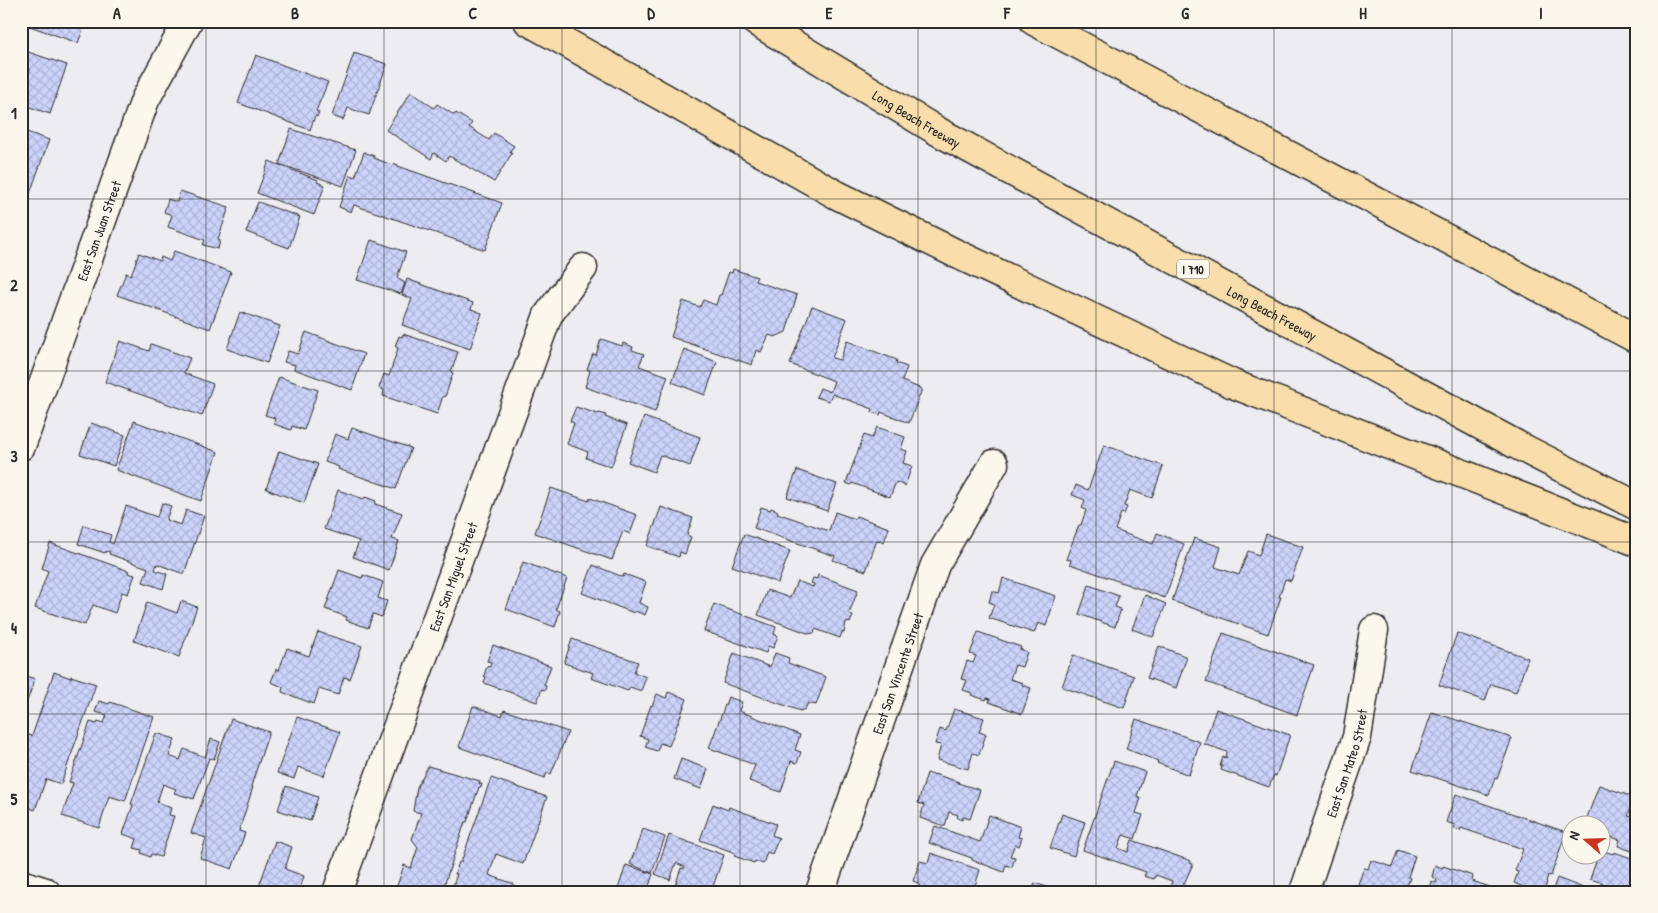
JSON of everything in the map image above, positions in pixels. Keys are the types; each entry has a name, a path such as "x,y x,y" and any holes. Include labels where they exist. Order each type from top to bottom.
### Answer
{"highway":[{"path":"528,21 837,195 959,255 1216,376 1242,388 1637,542"},
{"name":"Long Beach Freeway","path":"755,21 938,132 1508,440 1637,506"},
{"path":"1034,21 1637,339"}],"street":[{"name":"East San Juan Street","path":"21,446 146,100 188,21"},
{"name":"East San Miguel Street","path":"337,892 548,315 583,268"},
{"name":"East San Vincente Street","path":"820,892 935,565 994,464"},
{"name":"East San Mateo Street","path":"1304,892 1357,738 1374,630"},
{"path":"21,884 46,892"}],"building":[{"path":"21,21 86,21 78,43 21,23"},
{"path":"28,52 67,65 50,114 21,104 21,83 25,84 30,69 23,67"},
{"path":"354,53 387,64 369,115 348,108 343,120 332,116"},
{"path":"256,55 328,82 316,111 319,112 317,117 315,116 310,130 238,103"},
{"path":"411,92 434,108 437,104 454,115 456,113 472,123 469,127 489,140 494,133 514,146 510,151 512,153 494,182 449,156 446,161 434,153 431,159 386,130"},
{"path":"21,119 27,121 24,131 49,140 29,196 21,193"},
{"path":"291,129 356,150 343,186 279,164"},
{"path":"364,152 392,165 393,163 502,203 485,250 354,205 351,212 339,207 350,175 355,177"},
{"path":"269,161 318,180 317,182 325,185 314,215 257,193"},
{"path":"180,191 229,207 218,239 220,240 218,249 203,245 205,240 168,227 172,215 164,212 168,199 177,202"},
{"path":"258,202 300,217 289,248 246,232"},
{"path":"371,240 406,252 397,278 405,283 401,294 357,280"},
{"path":"174,251 231,272 210,329 117,295 126,273 131,275 139,253 160,261 161,257 170,261"},
{"path":"733,269 757,277 755,281 797,295 786,332 775,337 769,335 761,352 756,350 752,365 671,337 683,301 700,307 703,300 716,305 729,272 732,273"},
{"path":"407,279 473,303 471,309 482,313 470,349 402,325 412,299 402,295"},
{"path":"812,306 847,319 832,358 840,360 847,341 897,360 896,363 907,367 902,381 922,389 909,423 881,412 880,415 872,412 873,409 832,394 829,401 816,397 820,388 830,392 834,381 790,364"},
{"path":"240,312 280,326 267,363 227,349"},
{"path":"306,332 364,354 352,390 294,369 295,365 284,362 288,351 298,354"},
{"path":"403,334 458,352 445,397 443,396 437,414 383,396 384,390 379,388 384,374 389,376 398,348 395,346 399,336 402,337"},
{"path":"601,339 622,346 623,343 633,347 632,350 644,354 639,366 668,376 655,412 585,387 590,371 587,369 593,354 596,355"},
{"path":"120,341 149,351 151,344 190,358 184,373 213,384 202,416 105,382"},
{"path":"684,349 717,362 705,395 672,382"},
{"path":"279,377 318,390 304,430 292,426 291,430 274,424 275,418 265,415"},
{"path":"576,407 606,415 605,417 627,425 611,467 586,458 588,452 567,444 574,423 570,421"},
{"path":"644,417 700,437 690,466 660,455 654,472 628,462"},
{"path":"134,421 218,452 201,501 116,470"},
{"path":"91,423 125,435 114,466 80,454"},
{"path":"877,427 905,437 901,449 907,451 903,463 912,466 905,486 896,482 890,497 852,483 851,485 846,483 864,435 872,438"},
{"path":"352,428 411,448 396,489 338,469 339,467 325,462 335,434 348,439"},
{"path":"1104,445 1163,466 1152,498 1130,490 1124,506 1127,507 1124,514 1121,513 1115,530 1153,544 1157,533 1184,544 1165,598 1070,564 1071,560 1066,559 1086,510 1082,508 1085,500 1072,495 1076,485 1088,490"},
{"path":"279,451 318,464 304,503 266,489"},
{"path":"797,470 837,484 827,511 787,497"},
{"path":"551,488 589,501 590,498 637,515 630,534 623,531 612,560 535,533"},
{"path":"338,490 364,499 365,497 376,501 375,504 402,513 392,539 399,541 389,570 353,557 359,541 324,529"},
{"path":"162,503 171,506 166,520 181,525 186,510 204,516 184,574 157,564 155,570 167,574 163,589 143,582 148,568 109,554 110,552 106,551 105,553 78,544 84,525 111,535 109,542 113,544 126,506 157,517"},
{"path":"661,507 693,518 687,535 691,537 685,554 680,552 679,557 647,546"},
{"path":"761,507 770,510 771,508 778,511 777,513 829,531 835,512 855,519 856,516 889,528 884,542 877,540 866,571 833,560 835,556 754,528"},
{"path":"744,534 790,551 778,583 732,566"},
{"path":"1266,534 1303,547 1291,581 1285,579 1268,634 1172,601 1194,538 1221,547 1215,567 1239,575 1248,551 1259,555"},
{"path":"50,543 129,571 128,573 135,575 128,594 122,592 115,613 93,605 85,625 35,608 48,571 42,568"},
{"path":"523,562 567,578 556,609 560,611 555,627 506,609"},
{"path":"593,565 623,577 624,574 646,582 639,603 648,607 645,615 635,611 634,613 582,593"},
{"path":"339,570 362,578 363,575 383,582 378,598 387,601 382,617 373,614 368,628 346,620 347,617 325,609"},
{"path":"818,575 858,590 849,614 853,616 850,623 846,622 844,633 842,632 840,638 815,629 814,634 810,634 758,615 767,590 790,598 797,581 813,587 814,584 811,583 813,578 817,579"},
{"path":"1003,578 1056,596 1046,626 1038,623 1034,633 989,618 994,604 989,602 992,591 999,593"},
{"path":"1089,585 1119,596 1115,607 1121,609 1115,627 1079,614"},
{"path":"1145,595 1166,604 1153,637 1132,629"},
{"path":"181,601 197,607 179,657 134,641 147,602 177,613"},
{"path":"714,604 776,627 774,634 778,636 773,648 768,646 766,653 704,631"},
{"path":"318,632 362,646 350,679 344,677 338,695 319,689 314,704 282,692 283,687 271,682 276,669 279,670 287,648 309,656"},
{"path":"978,632 1021,647 1020,649 1027,652 1022,667 1015,665 1010,679 1031,688 1022,714 989,702 990,699 987,698 986,700 971,695 972,693 963,690 967,680 961,679 967,661 973,663 976,656 970,654"},
{"path":"1223,633 1314,665 1297,715 1206,682"},
{"path":"1457,633 1528,658 1516,692 1491,684 1485,701 1439,685"},
{"path":"572,639 638,662 634,672 646,677 641,691 630,687 628,691 591,678 593,673 564,663"},
{"path":"493,645 551,666 544,685 546,686 545,690 542,689 537,702 484,683 487,666 490,667 491,662 487,661"},
{"path":"1159,646 1187,657 1176,688 1147,678"},
{"path":"734,653 770,667 775,653 789,658 788,663 826,677 816,705 808,703 805,709 800,711 723,683"},
{"path":"1073,655 1134,676 1124,708 1062,687"},
{"path":"54,672 96,684 61,784 46,779 35,810 21,805 21,733 32,736"},
{"path":"23,675 35,679 21,718 21,681"},
{"path":"668,692 687,699 669,746 660,743 657,751 645,747 648,739 640,736 657,694 666,698"},
{"path":"728,697 742,702 739,711 800,735 795,750 801,752 797,763 791,761 781,792 749,781 755,765 709,748"},
{"path":"99,701 109,704 110,702 154,717 125,801 109,796 99,828 62,816 73,783 69,782 90,722 97,724 98,721 104,723 107,715 95,712"},
{"path":"473,706 502,716 504,710 568,732 551,774 547,773 545,778 459,747"},
{"path":"954,709 984,718 979,732 986,734 979,755 973,753 968,769 937,760 941,745 935,744 940,729 946,731"},
{"path":"1216,709 1290,735 1276,776 1274,775 1269,787 1221,770 1222,766 1220,766 1223,757 1226,758 1227,752 1204,744"},
{"path":"1432,712 1512,738 1489,795 1412,770"},
{"path":"297,717 340,732 324,776 298,767 294,779 277,773"},
{"path":"231,719 269,732 251,786 253,787 239,831 245,833 232,869 200,858 206,838 191,833"},
{"path":"1136,719 1200,742 1189,775 1126,749"},
{"path":"156,733 175,739 169,756 180,760 184,749 205,757 211,739 220,742 214,759 209,758 194,799 174,793 176,789 163,784 157,802 171,808 169,815 174,816 161,857 151,854 150,857 141,853 142,850 134,848 137,839 123,834 133,805 131,804"},
{"path":"681,759 708,769 701,789 674,779"},
{"path":"1114,761 1145,772 1137,796 1141,798 1136,813 1143,815 1135,839 1123,835 1118,848 1128,852 1132,840 1191,861 1190,863 1193,864 1181,890 1170,887 1172,881 1156,875 1154,879 1144,876 1146,872 1083,850"},
{"path":"428,766 480,781 479,784 482,784 481,788 479,787 467,822 465,822 442,892 395,892 404,865 411,868 418,847 412,839 421,813 413,811 417,787"},
{"path":"927,773 980,790 970,819 963,817 962,820 957,818 958,815 949,812 945,826 920,818 924,805 918,803"},
{"path":"491,778 547,797 523,864 496,854 489,875 514,884 511,892 451,892 459,862 461,862"},
{"path":"1599,785 1633,797 1632,800 1634,800 1628,816 1637,818 1637,853 1618,846 1620,840 1610,836 1610,816 1588,816"},
{"path":"286,786 318,797 310,821 278,810"},
{"path":"1456,794 1560,830 1560,850 1551,876 1548,875 1544,892 1536,892 1514,883 1518,872 1515,871 1523,849 1461,828 1460,831 1454,829 1455,825 1446,822"},
{"path":"713,804 728,810 729,807 776,824 772,835 779,838 772,854 767,852 763,864 734,856 735,853 700,840"},
{"path":"1062,814 1085,822 1074,856 1050,848"},
{"path":"989,815 1021,827 1018,837 1022,838 1019,846 1015,844 1010,856 1015,857 1012,867 1006,865 1004,872 972,860 972,858 929,843 935,826 980,842"},
{"path":"643,829 665,837 652,873 630,864"},
{"path":"669,835 724,855 711,892 673,892 681,868 684,869 685,867 676,863 670,880 655,874"},
{"path":"275,841 292,847 285,869 304,876 299,892 257,892"},
{"path":"1398,850 1415,856 1407,886 1416,889 1415,892 1361,892 1363,886 1358,884 1364,868 1368,869 1371,860 1392,867"},
{"path":"1614,852 1637,860 1637,892 1600,892 1603,883 1590,879 1595,866 1610,866 1610,853 1613,854"},
{"path":"931,853 980,870 973,892 917,892 920,884 913,881 920,861 928,863"},
{"path":"626,865 653,874 647,892 617,892"},
{"path":"1435,865 1473,876 1472,881 1490,887 1489,892 1433,892 1434,890 1430,889 1432,881 1436,883 1437,879 1432,877"},
{"path":"1557,878 1586,889 1585,892 1552,892"},
{"path":"1035,883 1058,891 1058,892 1032,891"}]}
